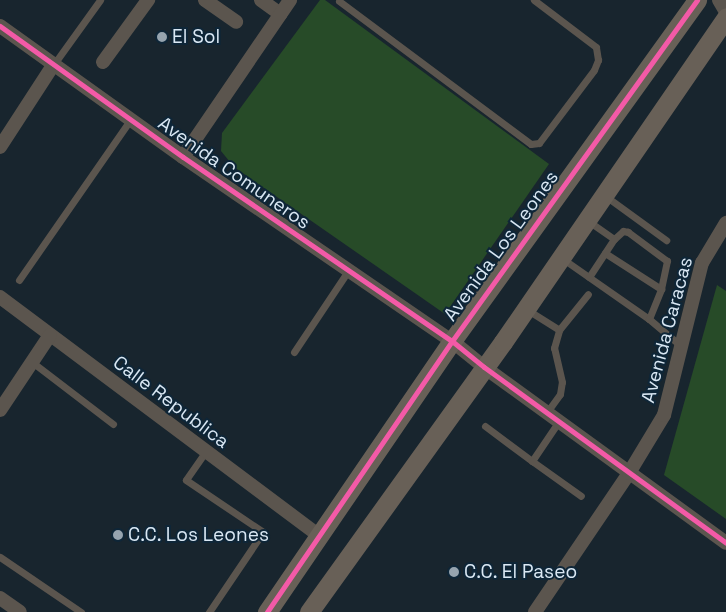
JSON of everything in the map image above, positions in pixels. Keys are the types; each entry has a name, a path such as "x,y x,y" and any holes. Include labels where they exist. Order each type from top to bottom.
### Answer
{"street":[{"path":"103,62 148,0"},
{"path":"205,0 236,22"},
{"path":"261,0 280,14"},
{"path":"183,157 290,0"},
{"name":"Avenida Los Leones","path":"267,612 452,341 697,0"},
{"path":"719,0 726,12"},
{"path":"309,612 526,309 726,17"},
{"name":"Avenida Comuneros","path":"0,26 183,157 452,341 484,367 726,543"},
{"path":"0,147 54,64"},
{"name":"Avenida Caracas","path":"535,612 630,473 664,415 702,263 725,225"},
{"name":"Calle Republica","path":"0,297 320,536"},
{"path":"0,410 50,335"},
{"path":"0,598 20,612"}],"lane":[{"path":"54,64 100,0"},
{"path":"339,0 531,144 538,143 594,70 598,60 596,48 534,0"},
{"path":"19,280 132,119"},
{"path":"604,195 666,240"},
{"path":"586,220 614,239"},
{"path":"589,276 614,239 623,231 628,232 667,260 661,289 648,319"},
{"path":"605,253 661,289"},
{"path":"561,258 648,319 681,346"},
{"path":"294,352 348,271"},
{"path":"547,412 560,394 562,382 554,348 560,330 588,294"},
{"path":"526,309 560,330"},
{"path":"32,362 113,424"},
{"path":"532,461 560,421"},
{"path":"486,426 581,496"},
{"path":"206,451 186,480 262,532 209,612"},
{"path":"0,557 81,612"}],"green space":[{"path":"320,0 325,0 549,164 445,314 234,167 221,151 222,133"},
{"path":"717,285 726,291 726,519 664,475"}],"cycle path":[{"path":"267,612 452,341 697,0"},
{"path":"0,26 183,157 452,341 484,367 726,543"}],"place":[{"name":"El Sol","path":"162,37"},
{"name":"C.C. Los Leones","path":"118,535"},
{"name":"C.C. El Paseo","path":"454,572"}]}
